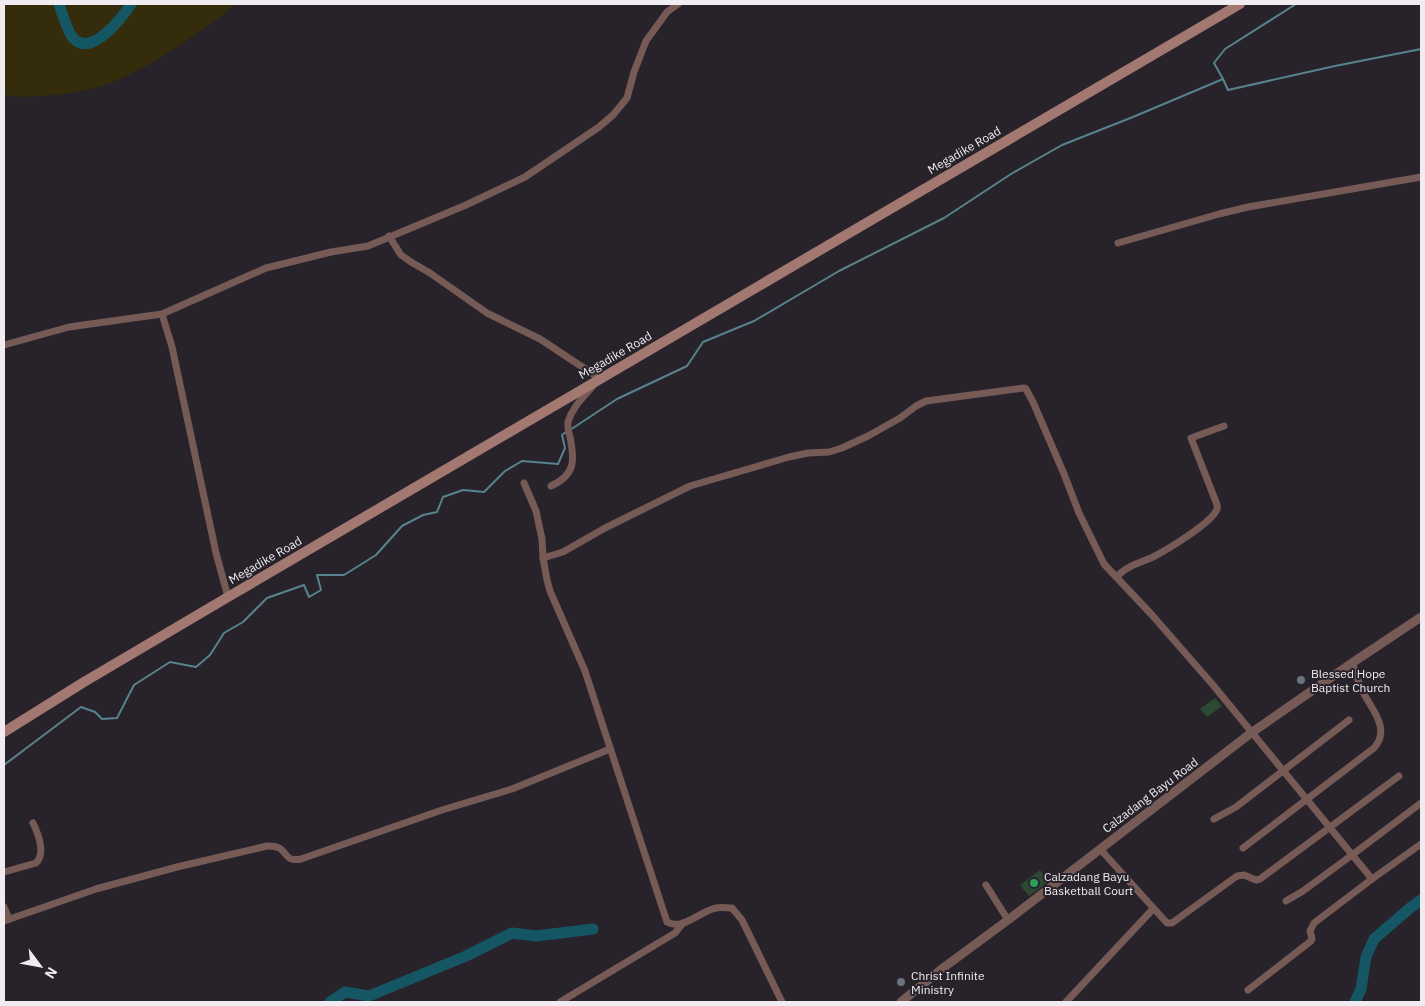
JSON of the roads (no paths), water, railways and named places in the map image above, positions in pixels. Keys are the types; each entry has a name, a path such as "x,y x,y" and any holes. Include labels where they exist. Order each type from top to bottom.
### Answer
{"main road":[{"name":"Megadike Road","path":"4,732 228,596 1240,4"}],"street":[{"path":"4,345 69,327 162,314 266,268 331,252 368,246 466,205 525,177 614,115 627,98 646,41 667,12 678,4"},
{"path":"1118,243 1244,208 1421,177"},
{"path":"389,236 401,255 411,262 488,312 540,339 599,378 591,390 582,397 567,424 574,455 569,473 551,486"},
{"path":"162,314 172,346 216,553 228,596"},
{"path":"543,558 562,552 605,528 690,486 789,457 808,453 829,452 842,448 868,436 926,401 1024,388 1033,402 1104,564 1207,678 1372,879"},
{"path":"1117,577 1125,570 1167,549 1196,530 1216,511 1216,502 1192,438 1224,426"},
{"path":"524,483 536,511 542,540 546,580 585,671 667,922 671,924 683,923 715,908 732,908 742,920 782,1002"},
{"name":"Calzadang Bayu Road","path":"901,1002 1252,733 1421,617"},
{"path":"1243,848 1378,743 1381,724 1364,695 1352,663"},
{"path":"1214,819 1236,807 1349,720"},
{"path":"4,907 6,920 96,889 177,867 267,846 280,848 292,860 301,859 451,807 512,789 610,749"},
{"path":"1100,848 1153,909 1167,923 1172,923 1237,876 1244,875 1256,880 1260,879 1399,776"},
{"path":"1286,902 1421,803"},
{"path":"4,872 36,863 41,857 38,832 33,822"},
{"path":"1248,990 1311,941 1311,926 1421,844"},
{"path":"986,885 1008,920"},
{"path":"1066,1002 1153,909"},
{"path":"560,1002 676,933 683,923"}],"waterway":[{"path":"59,4 65,23 72,36 82,43 90,43 107,33 131,4"},
{"path":"570,430 617,399 687,366 703,342 754,321 839,271 944,218 1011,174 1062,145 1223,79 1214,63 1225,49 1296,4"},
{"path":"1223,79 1228,90 1421,49"},
{"path":"4,765 81,707 95,712 102,719 117,718 134,685 170,662 196,667 210,655 224,633 243,622 267,598 304,585 309,597 321,590 317,575 344,575 376,555 402,526 423,515 437,512 443,497 463,490 484,492 505,471 522,461 558,464 565,448 562,435 566,432"},
{"path":"1355,1002 1361,989 1366,957 1374,939 1421,900"},
{"path":"330,1002 345,992 369,996 466,956 512,933 536,936 593,929"}],"place":[{"name":"Blessed Hope Baptist Church","path":"1301,680"},
{"name":"Calzadang Bayu Basketball Court","path":"1034,883"},
{"name":"Christ Infinite Ministry","path":"901,982"}]}
